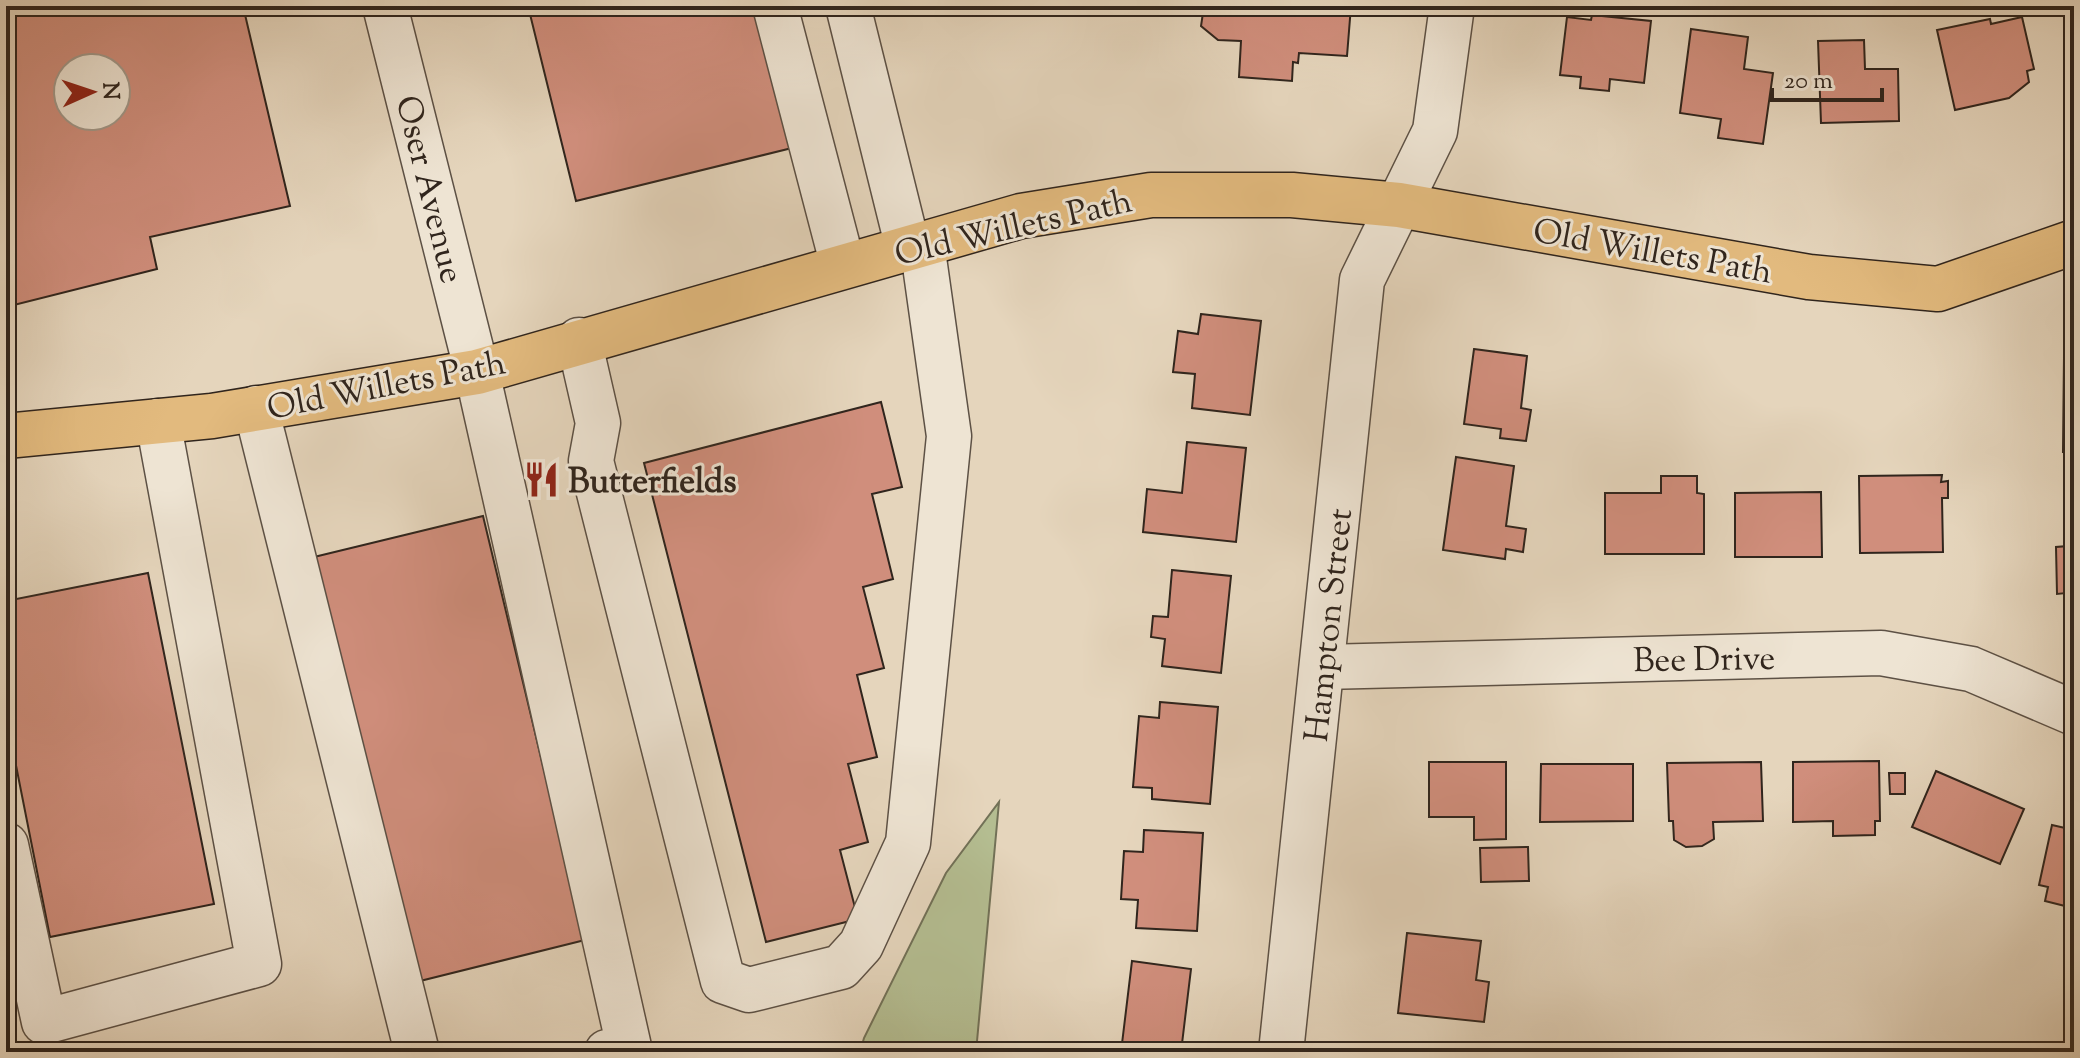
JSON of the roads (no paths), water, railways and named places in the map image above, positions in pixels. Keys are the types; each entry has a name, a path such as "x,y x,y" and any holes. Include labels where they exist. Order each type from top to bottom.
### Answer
{"main road":[{"name":"Old Willets Path","path":"6,436 256,408 477,372 579,340 1021,216 1151,195 1292,195 1399,205 1809,277 1938,289 2074,242"}],"street":[{"name":"Oser Avenue","path":"385,6 477,372 622,1050"},
{"path":"775,6 843,266"},
{"path":"579,340 598,423 591,461 723,981 749,990 841,967 861,945 908,843 949,436 915,246 848,6"},
{"name":"Hampton Street","path":"1281,1052 1362,280 1435,131 1452,6"},
{"path":"256,408 417,1052"},
{"path":"6,845 44,1022 259,964 158,421"},
{"name":"Bee Drive","path":"1323,667 1881,653 1971,669 2074,713"}],"place":[{"name":"Butterfields","path":"542,480"}]}
